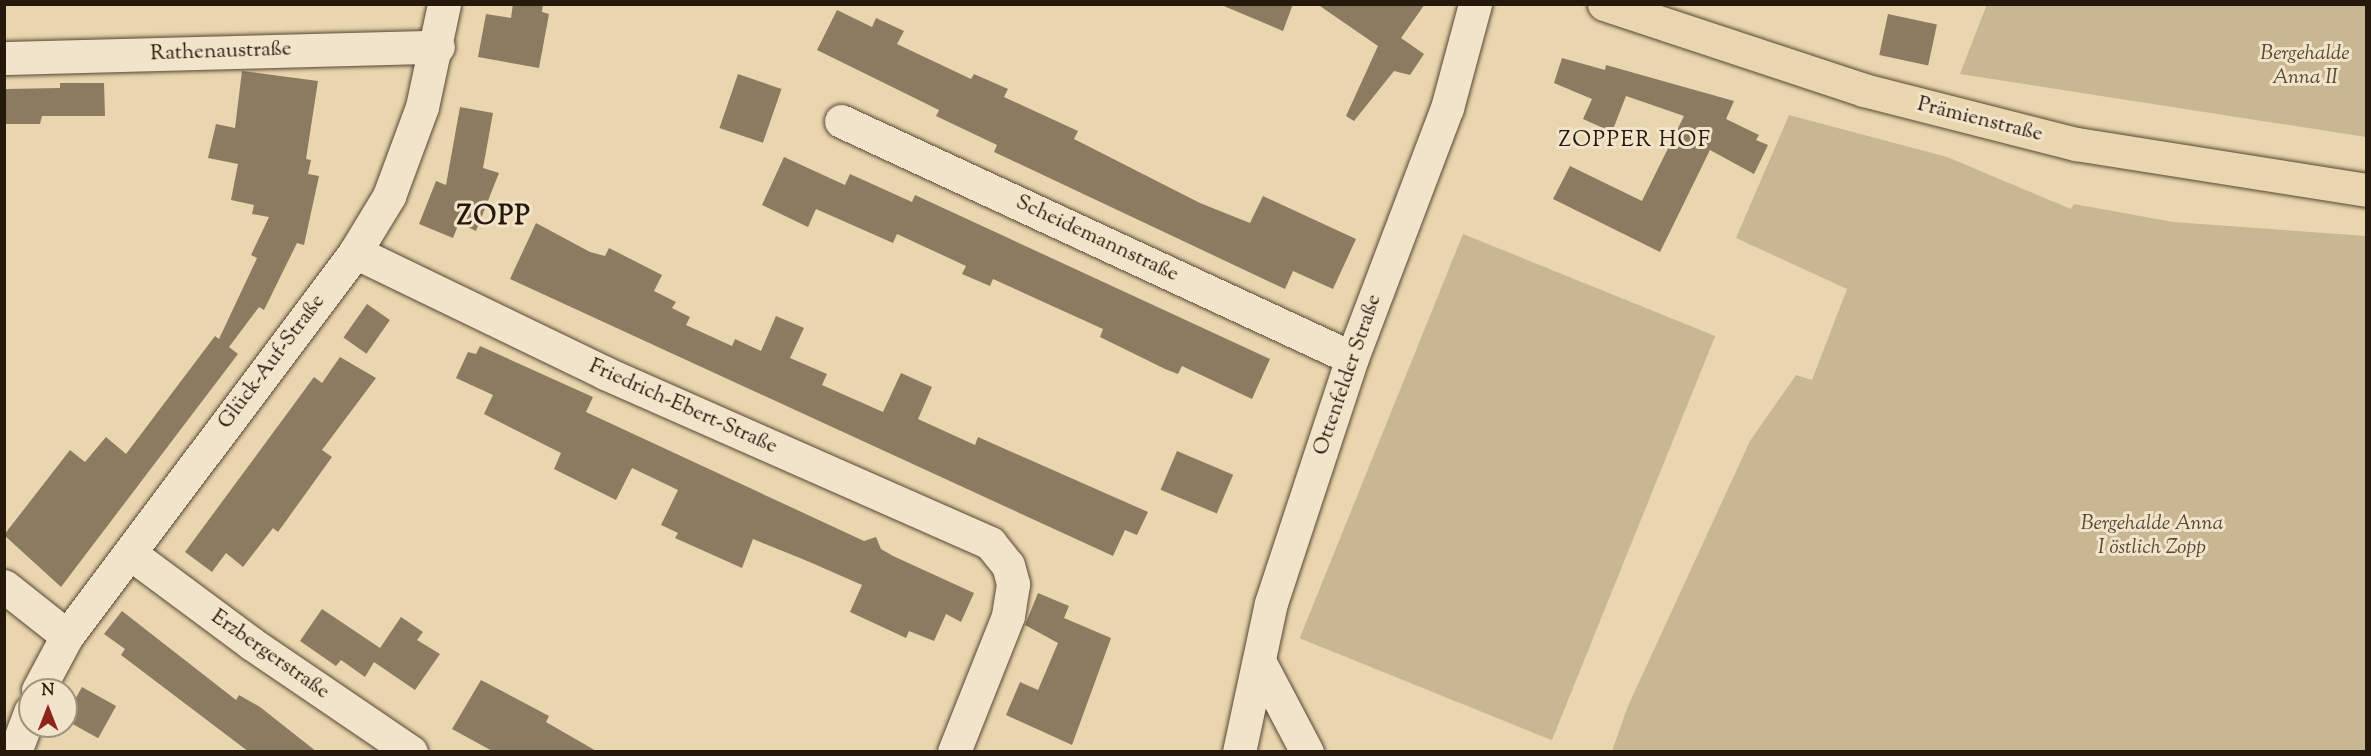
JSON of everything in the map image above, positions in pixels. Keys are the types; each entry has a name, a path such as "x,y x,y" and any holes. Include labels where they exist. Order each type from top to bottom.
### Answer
{"main road":[{"name":"Prämienstraße","path":"1604,4 1864,90 2076,144 2367,190"}],"street":[{"name":"Glück-Auf-Straße","path":"44,678 67,636 131,555 355,252 389,196 438,47 444,4"},
{"name":"Ottenfelder Straße","path":"1239,752 1271,603 1352,358 1447,108 1475,4"},
{"name":"Rathenaustraße","path":"4,58 438,47"},
{"name":"Scheidemannstraße","path":"841,121 1352,358"},
{"name":"Friedrich-Ebert-Straße","path":"355,252 605,373 990,543 1008,565 1013,584 1008,616 954,752"},
{"name":"Erzbergerstraße","path":"131,555 271,657 411,752"},
{"path":"4,586 67,636"},
{"path":"1259,661 1307,752"}],"green space":[{"name":"Bergehalde Anna II","path":"1987,4 2366,5 2366,137 1960,74"},
{"name":"Bergehalde Anna I östlich Zopp","path":"1789,115 1947,157 2071,209 2074,204 2173,222 2366,236 2366,751 1612,751 1628,706 1750,441 1796,375 1812,380 1847,289 1736,238"},
{"path":"1463,234 1715,336 1552,740 1300,638"}],"building":[{"path":"513,4 543,4 542,12 549,14 539,68 478,57 486,14 511,18"},
{"path":"1219,4 1293,4 1283,31"},
{"path":"1317,4 1425,4 1401,38 1424,54 1410,75 1394,71 1354,121 1346,116 1378,46"},
{"path":"837,10 872,27 876,18 904,31 897,44 971,79 974,74 1008,89 1004,97 1078,131 1074,139 1200,203 1250,223 1263,196 1356,239 1333,289 1293,271 1285,289 994,152 997,145 936,116 939,110 817,50"},
{"path":"1888,14 1937,24 1928,65 1879,55"},
{"path":"1562,58 1605,70 1606,65 1734,101 1726,119 1759,135 1756,140 1768,145 1754,174 1710,150 1660,252 1553,199 1570,166 1642,201 1684,116 1626,96 1612,132 1583,119 1592,99 1554,83"},
{"path":"242,71 318,81 306,159 311,160 308,174 319,176 304,245 297,243 264,310 259,307 229,347 238,354 61,587 4,535 70,450 85,462 106,437 126,454 215,336 219,339 257,258 251,255 269,217 252,214 254,205 231,200 238,164 208,158 216,124 235,128"},
{"path":"738,74 781,89 763,143 719,128"},
{"path":"60,83 104,83 105,116 42,116 40,124 4,124 4,89 60,88"},
{"path":"460,107 493,113 483,168 499,173 476,231 459,223 453,238 419,224 436,181 446,185"},
{"path":"784,157 845,185 850,174 912,202 915,195 1270,359 1252,399 1182,366 1178,374 1165,369 1100,337 1103,329 993,279 990,286 962,274 966,266 897,234 893,243 816,209 808,227 762,205"},
{"path":"536,223 590,252 605,256 609,248 662,275 654,291 676,302 672,308 690,317 686,325 732,346 735,339 761,351 776,316 804,328 790,358 827,374 822,385 883,412 901,373 932,387 918,419 975,445 978,437 1148,512 1137,535 1125,530 1113,556 510,279"},
{"path":"367,304 390,320 366,354 343,338"},
{"path":"480,346 593,397 586,412 864,541 876,537 881,549 893,556 974,593 961,622 946,614 934,641 909,631 906,638 850,612 862,585 805,560 753,539 742,568 675,538 678,533 661,525 678,490 632,468 616,500 554,469 561,453 484,414 493,395 456,378 468,352 476,354"},
{"path":"340,357 376,378 322,450 332,457 278,532 273,528 243,567 226,553 212,572 185,552 314,377 322,383"},
{"path":"1177,451 1233,475 1217,513 1161,490"},
{"path":"1038,593 1069,606 1064,618 1111,638 1072,745 1006,715 1020,682 1038,690 1058,643 1025,625"},
{"path":"322,609 380,648 401,617 423,632 417,640 440,654 415,690 374,662 365,677 341,660 336,666 300,641"},
{"path":"122,611 236,700 239,695 260,707 317,752 249,752 121,655 125,649 104,634"},
{"path":"481,680 549,716 546,722 598,752 494,752 452,729"},
{"path":"82,687 116,706 98,738 78,727 78,694"}],"district":[{"name":"ZOPPER HOF","path":"1635,142"},
{"name":"ZOPP","path":"494,218"}]}
